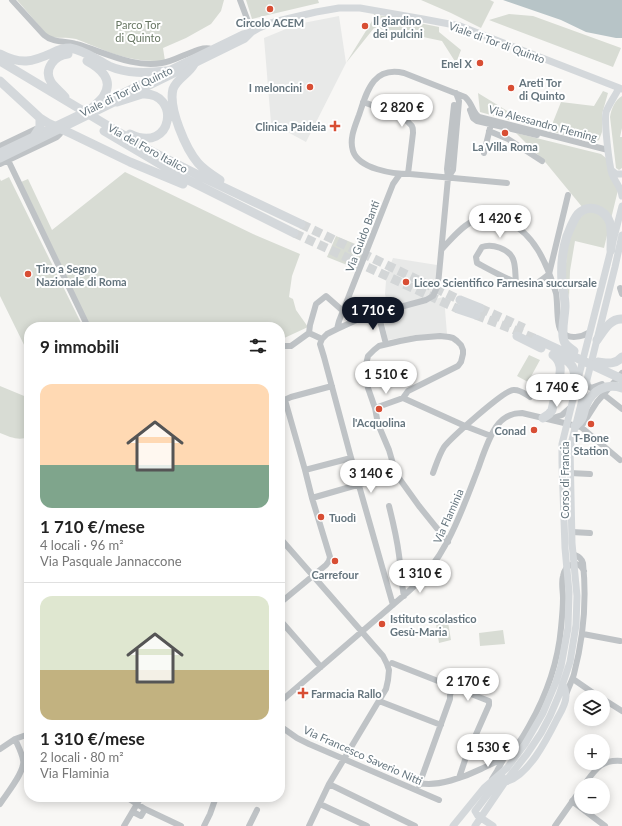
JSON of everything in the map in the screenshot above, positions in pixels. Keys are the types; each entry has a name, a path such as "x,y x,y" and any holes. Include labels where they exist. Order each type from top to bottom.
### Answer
{"highway":[{"path":"0,54 15,61 26,62 62,49 69,48 80,51 121,70 145,73 167,71"},
{"path":"70,106 63,94 51,82 49,74 52,62 65,54 75,55 89,62 101,70 106,77 106,92 92,108"},
{"path":"195,60 190,70 177,83 172,97 172,103 186,144 192,155 208,172 278,213"},
{"name":"Via del Foro Italico","path":"0,61 70,106 97,127 161,161 197,185 294,233"},
{"name":"Via del Foro Italico","path":"0,68 108,127 142,150"},
{"path":"0,81 38,127 58,128 130,162 245,209"},
{"path":"108,127 118,129 139,138 148,138 159,134 164,129 166,124 168,117 166,107 154,96 142,94 117,102"},
{"name":"Via del Foro Italico","path":"161,161 301,224"},
{"path":"574,351 566,344 563,338 565,304 562,274 563,254 568,234 573,221 579,213 590,208 596,209 605,214 609,220 610,226 611,250"},
{"path":"459,304 478,312"},
{"path":"597,340 611,322 622,319"},
{"path":"518,336 564,359 571,365 574,372 576,388"},
{"path":"618,381 537,337 574,351 622,373"},
{"path":"546,419 552,410 560,373 559,362 555,356 549,352"},
{"path":"598,362 614,363 618,362 622,358"},
{"path":"574,426 580,422 587,402 595,392 605,387 616,386 622,388"}],"main road":[{"name":"Viale di Tor di Quinto","path":"0,152 38,127 58,128 117,102 211,50 244,34 276,21 339,8 360,8 460,26 621,88"},
{"name":"Viale di Tor di Quinto","path":"0,159 92,108 167,71 245,39 252,32"},
{"path":"621,88 608,108 605,116 611,170 621,190 622,196"},
{"path":"611,170 616,174 622,174"},
{"name":"Corso di Francia","path":"565,666 564,652 568,624 569,592 565,548 563,440 574,426 571,406 622,206"},
{"name":"Corso di Francia","path":"475,826 541,733 553,710 565,666 573,644 576,616 576,588 572,532 570,448 574,426 587,380 622,235"},
{"path":"560,683 566,695"},
{"name":"Corso di Francia","path":"506,768 518,754 533,732 560,683"},
{"name":"Corso di Francia","path":"505,782 518,776 533,760 556,722 565,702 566,695"},
{"path":"454,826 486,787 506,768"},
{"path":"493,826 476,815 475,810 498,782 506,768"}],"street":[{"path":"12,0 44,36 52,40 76,44 130,61 144,64 158,64 168,62 205,48 211,50"},
{"path":"240,0 252,32"},
{"path":"189,53 194,54 195,60"},
{"path":"467,99 410,74 392,72 379,77 373,82 363,102 352,135 352,149 358,158 368,165 385,171 400,174 507,183"},
{"path":"393,605 320,344 322,339 327,334 337,328 363,317 426,300 431,298 434,294 438,285 448,178 452,170 459,102 456,94"},
{"name":"Via Alessandro Fleming","path":"467,99 472,104 476,114 479,117 608,150"},
{"name":"Via Alessandro Fleming","path":"467,99 473,118 477,121 598,151 608,150"},
{"path":"363,102 405,119 411,124 413,133 408,174"},
{"path":"484,153 491,124"},
{"name":"Viale di Tor di Quinto","path":"0,146 38,127"},
{"name":"Viale di Tor di Quinto","path":"0,164 57,137 60,134 58,128"},
{"path":"489,131 508,139 542,161"},
{"path":"8,160 86,322"},
{"name":"Via Guido Banti","path":"337,328 393,184 400,174"},
{"path":"516,282 513,260 510,254 500,248 484,246 476,256 477,263 516,282 526,286 532,286 549,274 568,195"},
{"path":"442,249 459,231 470,223 481,218 505,220 516,226 532,241 549,274 557,300 558,325 560,330 566,335 575,337 582,336 590,332"},
{"path":"285,346 291,346 309,333 316,304 326,296 343,311"},
{"path":"378,313 386,344"},
{"path":"309,333 322,339"},
{"path":"375,408 403,398 408,391 458,366 463,357 462,347 457,341 449,336 416,338 379,346 368,356 366,366 368,388 375,408 378,424 389,450 396,474 448,542"},
{"path":"574,426 618,381 622,373"},
{"path":"587,380 588,386 591,388 618,381"},
{"path":"285,400 332,386"},
{"path":"433,473 441,451 445,446 498,399 511,390 519,390 530,397"},
{"path":"604,394 622,409"},
{"path":"403,398 491,436"},
{"path":"546,419 562,415 571,406"},
{"path":"285,407 330,557 327,564 285,599"},
{"name":"Via Flaminia","path":"285,698 404,596 424,577 448,542 491,436 504,418 516,413 522,413 574,426 620,460"},
{"path":"305,470 351,458"},
{"path":"570,473 590,474"},
{"path":"312,498 371,481 380,475"},
{"path":"389,506 396,534 404,596"},
{"path":"572,532 590,533"},
{"path":"285,542 312,576 383,656 388,667 386,689 329,784 312,825"},
{"name":"Corso di Francia","path":"566,695 573,679 579,654 585,611 584,571 582,560 579,556 573,554"},
{"path":"567,568 570,565 580,566 584,571"},
{"name":"Corso di Francia","path":"504,758 512,751 522,738 537,712 547,688 556,660 562,624 562,579 567,568"},
{"path":"285,626 321,667"},
{"path":"583,634 620,641"},
{"name":"Corso di Francia","path":"565,666 579,654"},
{"path":"556,660 557,664 565,666"},
{"path":"392,663 488,700 489,705 466,757 459,778"},
{"path":"547,688 560,683 565,684 567,681 573,679 589,690"},
{"path":"417,790 450,699 454,697 455,687"},
{"path":"379,701 440,725"},
{"path":"610,704 622,711"},
{"name":"Via Francesco Saverio Nitti","path":"285,729 305,742 439,800"},
{"path":"0,749 15,739 24,736"},
{"path":"0,804 23,767 23,758 15,739"},
{"path":"420,783 434,784 459,778 504,758"},
{"path":"486,787 504,758"},
{"path":"589,778 594,770 600,765 609,761 622,761"},
{"path":"329,784 415,826"},
{"path":"554,826 574,798"},
{"path":"572,801 605,826"},
{"path":"134,802 181,826"},
{"path":"204,826 214,802"},
{"path":"124,826 137,804"},
{"path":"320,804 367,826"},
{"path":"133,812 141,816 145,809"},
{"path":"248,826 257,810"}],"shaded area":[{"path":"503,0 622,0 622,38 586,32 561,20"},
{"path":"339,16 346,63 306,142 271,123 264,38 298,24"},
{"path":"393,258 437,265 437,282 433,292 428,297 388,307 385,294 386,281"},
{"path":"444,297 447,334 416,335 388,340 382,314"}],"green space":[{"name":"Parco Tor di Quinto","path":"17,0 224,0 221,11 211,24 186,38 163,48 165,61 146,61 127,58 76,39 48,36"},
{"name":"Circolo ACEM","path":"246,0 318,0 319,3 252,19"},
{"path":"421,0 490,0 494,2 481,28"},
{"path":"374,14 439,27 439,32 461,50 456,63 442,41 374,28 346,63 372,21"},
{"path":"509,14 533,16 621,48 613,67 489,20"},
{"path":"603,91 608,93 602,114 602,132 599,140 593,143 480,112 478,93 509,112 551,127 561,102 594,106"},
{"path":"622,96 622,128 620,137 622,137 622,168 619,170 616,168 610,117 614,105"},
{"path":"516,133 601,154 606,158 618,190 611,219 583,208 546,163"},
{"path":"125,172 253,234 300,254 292,276 289,297 293,299 296,310 308,327 285,338 285,322 88,322 21,182 28,179 52,230"},
{"name":"Tiro a Segno Nazionale di Roma","path":"9,177 81,322 24,322 24,345 0,296 0,179 1,181"},
{"path":"588,211 603,214 609,227 604,248 575,241 570,271 569,298 565,278 567,249 576,221"},
{"path":"336,236 365,248 357,269 327,257"},
{"path":"529,355 540,360 528,382 517,376"},
{"path":"0,386 24,396 24,438 18,439 0,433"},
{"path":"448,622 451,640 439,643 436,624"},
{"path":"503,630 505,644 480,646 479,633"}],"tunnel":[{"path":"301,224 460,300"},
{"path":"294,233 458,309"},
{"path":"480,308 524,328"},
{"path":"476,315 536,339"}],"place":[{"name":"Circolo ACEM","path":"270,9"},
{"name":"Il giardino dei pulcini","path":"365,26"},
{"name":"Enel X","path":"480,63"},
{"name":"I meloncini","path":"310,87"},
{"name":"Areti Tor di Quinto","path":"511,88"},
{"name":"Clinica Paideia","path":"335,126"},
{"name":"La Villa Roma","path":"505,133"},
{"name":"Tiro a Segno Nazionale di Roma","path":"28,274"},
{"name":"Liceo Scientifico Farnesina succursale","path":"406,282"},
{"name":"l'Acquolina","path":"379,409"},
{"name":"T-Bone Station","path":"591,424"},
{"name":"Conad","path":"534,430"},
{"name":"Tuodì","path":"321,517"},
{"name":"Carrefour","path":"335,561"},
{"name":"Istituto scolastico Gesù-Maria","path":"382,624"},
{"name":"Farmacia Rallo","path":"303,693"}]}
